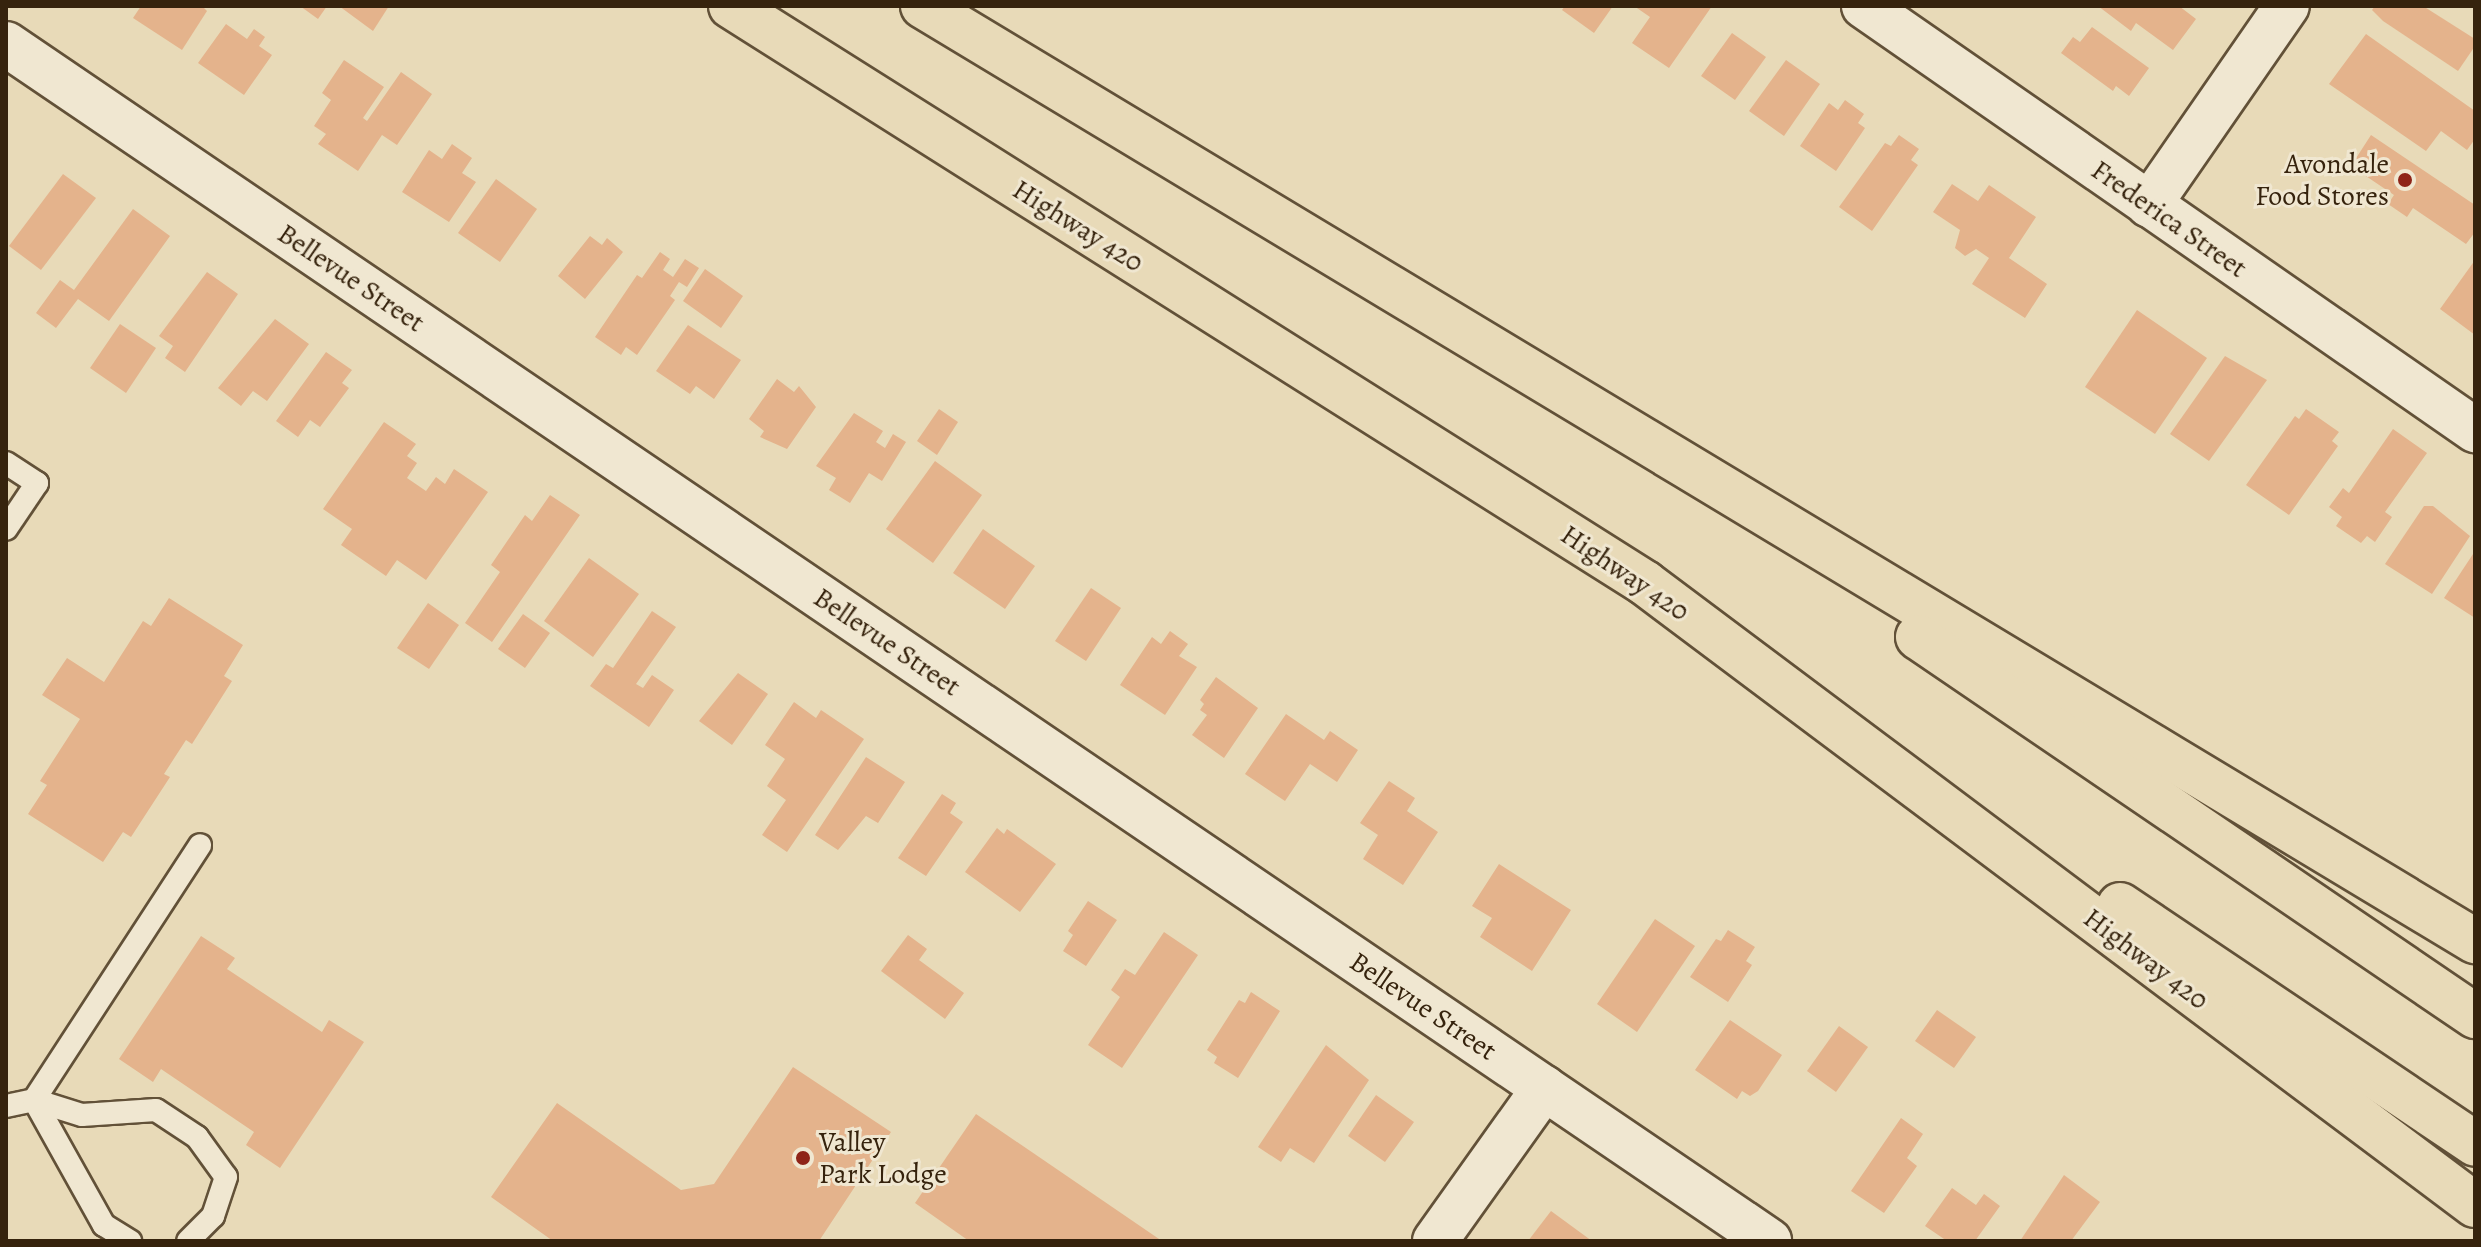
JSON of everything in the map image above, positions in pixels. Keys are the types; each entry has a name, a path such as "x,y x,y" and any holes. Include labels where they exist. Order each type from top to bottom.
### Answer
{"highway":[{"name":"Highway 420","path":"731,6 1645,583 2475,1205"},
{"path":"923,6 2475,941"},
{"path":"1500,352 2475,1016"},
{"path":"1645,583 2475,1144"}],"street":[{"name":"Frederica Street","path":"1864,6 2475,430"},
{"path":"2149,205 2287,6"},
{"name":"Bellevue Street","path":"6,44 1769,1241"},
{"path":"1435,1241 1544,1088"}],"lane":[{"path":"6,463 37,483 6,529"},
{"path":"34,1100 200,845"},
{"path":"34,1100 104,1225 130,1241"},
{"path":"6,1106 34,1100 82,1115 156,1110 197,1137 226,1177 213,1216 188,1241"}],"building":[{"path":"141,6 202,6 207,11 182,50 133,18"},
{"path":"300,6 327,6 318,19"},
{"path":"339,6 389,6 373,31"},
{"path":"1565,6 1613,6 1594,33 1562,10"},
{"path":"1634,6 1712,6 1669,68 1632,43 1650,17"},
{"path":"2098,6 2179,6 2196,19 2173,50 2136,23 2131,31"},
{"path":"2375,6 2423,6 2475,39 2475,46 2458,71 2383,21 2372,10"},
{"path":"226,24 247,39 254,29 265,37 259,46 272,55 244,95 198,63"},
{"path":"2092,27 2149,68 2129,96 2116,86 2113,91 2061,53 2073,37 2080,42"},
{"path":"1732,33 1766,57 1735,100 1701,76"},
{"path":"2366,34 2475,111 2475,139 2467,150 2441,131 2426,151 2329,84"},
{"path":"344,60 384,87 363,118 367,121 401,72 432,94 397,145 382,135 358,171 318,144 326,134 314,126 331,100 322,93"},
{"path":"1786,60 1820,84 1784,136 1749,111"},
{"path":"1845,100 1864,114 1858,123 1865,128 1836,171 1800,146 1829,103 1838,110"},
{"path":"1899,135 1919,149 1911,160 1918,165 1872,231 1839,207 1885,143 1891,146"},
{"name":"Avondale Food Stores","path":"2371,135 2475,205 2475,232 2466,244 2413,208 2407,217 2388,204 2394,195 2351,166"},
{"path":"452,144 472,158 462,173 476,182 449,222 402,192 429,150 442,159"},
{"path":"63,174 96,198 41,270 9,246"},
{"path":"496,179 537,209 500,262 458,233"},
{"path":"1952,184 1978,201 1989,185 2036,217 2009,258 2047,284 2025,318 1972,284 1989,258 1976,249 1965,256 1955,248 1960,230 1933,212"},
{"path":"133,209 170,236 109,321 78,299 56,328 36,313 60,280 74,290"},
{"path":"590,236 602,245 607,238 623,252 585,299 558,276"},
{"path":"660,252 670,259 663,270 673,277 685,259 699,268 687,287 679,282 670,296 675,300 637,355 626,347 621,355 595,337 637,275 642,278"},
{"path":"2475,260 2475,335 2440,309"},
{"path":"705,269 743,296 721,328 683,301"},
{"path":"207,272 238,294 185,372 165,358 173,346 159,336"},
{"path":"2137,310 2207,358 2155,434 2085,387"},
{"path":"275,319 309,344 267,401 253,391 241,406 218,388"},
{"path":"120,324 156,348 126,393 90,368"},
{"path":"688,325 741,360 714,399 696,386 690,394 656,371"},
{"path":"326,352 352,370 342,383 349,388 320,427 310,420 298,437 276,421"},
{"path":"2225,356 2267,380 2209,461 2170,434"},
{"path":"777,379 794,392 799,386 816,407 787,449 760,437 764,431 749,419"},
{"path":"939,409 958,422 937,455 917,441"},
{"path":"2306,409 2339,432 2332,441 2338,446 2289,515 2246,485 2295,416 2299,419"},
{"path":"854,413 883,431 876,442 885,448 893,434 906,442 882,481 869,473 850,503 829,490 836,478 816,466"},
{"path":"384,422 416,444 407,456 417,463 407,478 426,491 436,477 445,484 454,469 488,492 426,580 397,560 386,576 341,545 352,529 323,509"},
{"path":"2393,429 2427,453 2385,512 2392,517 2375,542 2367,536 2361,543 2336,526 2342,517 2329,507 2343,488 2349,493"},
{"path":"935,461 982,495 933,563 886,529"},
{"path":"550,495 580,515 492,642 465,623 500,572 491,565 525,515 532,521"},
{"path":"2424,506 2433,506 2470,536 2432,594 2385,564"},
{"path":"983,529 1035,566 1005,609 953,573"},
{"path":"2475,551 2475,618 2444,598"},
{"path":"589,558 639,594 593,657 544,621"},
{"path":"1091,588 1121,608 1086,661 1055,641"},
{"path":"169,598 243,645 224,676 232,681 192,744 186,740 164,774 170,777 131,837 123,832 103,862 28,814 47,785 40,781 80,719 42,695 67,658 104,682 143,621 151,626"},
{"path":"428,603 459,625 429,669 397,648"},
{"path":"652,611 676,627 636,684 643,688 652,675 674,690 649,727 590,686 606,664 613,668"},
{"path":"523,614 550,633 525,668 498,649"},
{"path":"1170,631 1188,644 1179,656 1197,667 1165,715 1120,685 1152,637 1161,644"},
{"path":"738,673 768,694 732,745 699,721"},
{"path":"1216,677 1258,708 1224,758 1192,735 1207,715 1200,710 1204,704 1200,700"},
{"path":"794,702 816,718 821,710 864,739 787,852 762,835 786,800 767,786 785,759 765,745"},
{"path":"1286,714 1324,740 1330,731 1358,750 1337,782 1310,764 1285,801 1245,774"},
{"path":"866,757 905,782 878,823 866,816 838,850 815,835"},
{"path":"1389,781 1415,798 1407,811 1438,832 1403,885 1363,859 1378,835 1360,823"},
{"path":"942,794 956,803 950,813 963,822 926,876 898,858"},
{"path":"997,828 1004,834 1007,829 1056,864 1020,912 965,872"},
{"path":"1499,864 1571,910 1532,971 1480,937 1492,918 1472,906"},
{"path":"1088,901 1117,920 1086,966 1063,951 1073,935 1068,931"},
{"path":"1655,919 1695,946 1637,1032 1597,1004"},
{"path":"1728,930 1755,947 1746,961 1752,965 1728,1002 1690,977 1716,939 1721,941"},
{"path":"1164,932 1198,955 1122,1068 1088,1045 1120,997 1111,990 1125,969 1135,975"},
{"path":"908,935 927,949 919,960 964,993 945,1019 881,971"},
{"path":"201,936 235,958 227,969 322,1032 329,1020 364,1042 280,1168 246,1145 254,1132 161,1069 153,1082 119,1059"},
{"path":"1251,992 1280,1011 1238,1078 1214,1063 1217,1057 1207,1050 1239,1000 1245,1003"},
{"path":"1937,1010 1976,1037 1954,1068 1915,1041"},
{"path":"1730,1020 1782,1055 1758,1091 1750,1096 1742,1091 1737,1099 1695,1070"},
{"path":"1839,1026 1868,1047 1836,1092 1807,1071"},
{"path":"1326,1045 1369,1080 1314,1163 1290,1148 1281,1162 1258,1147"},
{"name":"Valley Park Lodge","path":"793,1067 891,1132 819,1241 553,1241 491,1197 557,1103 681,1190 714,1184"},
{"path":"1376,1095 1414,1122 1385,1162 1348,1136"},
{"name":"Valley Park Lodge","path":"976,1114 1162,1241 969,1241 915,1203"},
{"path":"1901,1118 1923,1134 1907,1158 1917,1166 1884,1213 1851,1191"},
{"path":"2064,1175 2100,1202 2071,1241 2020,1241"},
{"path":"1952,1188 1976,1205 1984,1194 2000,1206 1975,1241 1947,1241 1925,1226"},
{"path":"1551,1211 1592,1241 1528,1241"}],"place":[{"name":"Avondale Food Stores","path":"2405,180"},
{"name":"Valley Park Lodge","path":"803,1158"}]}
